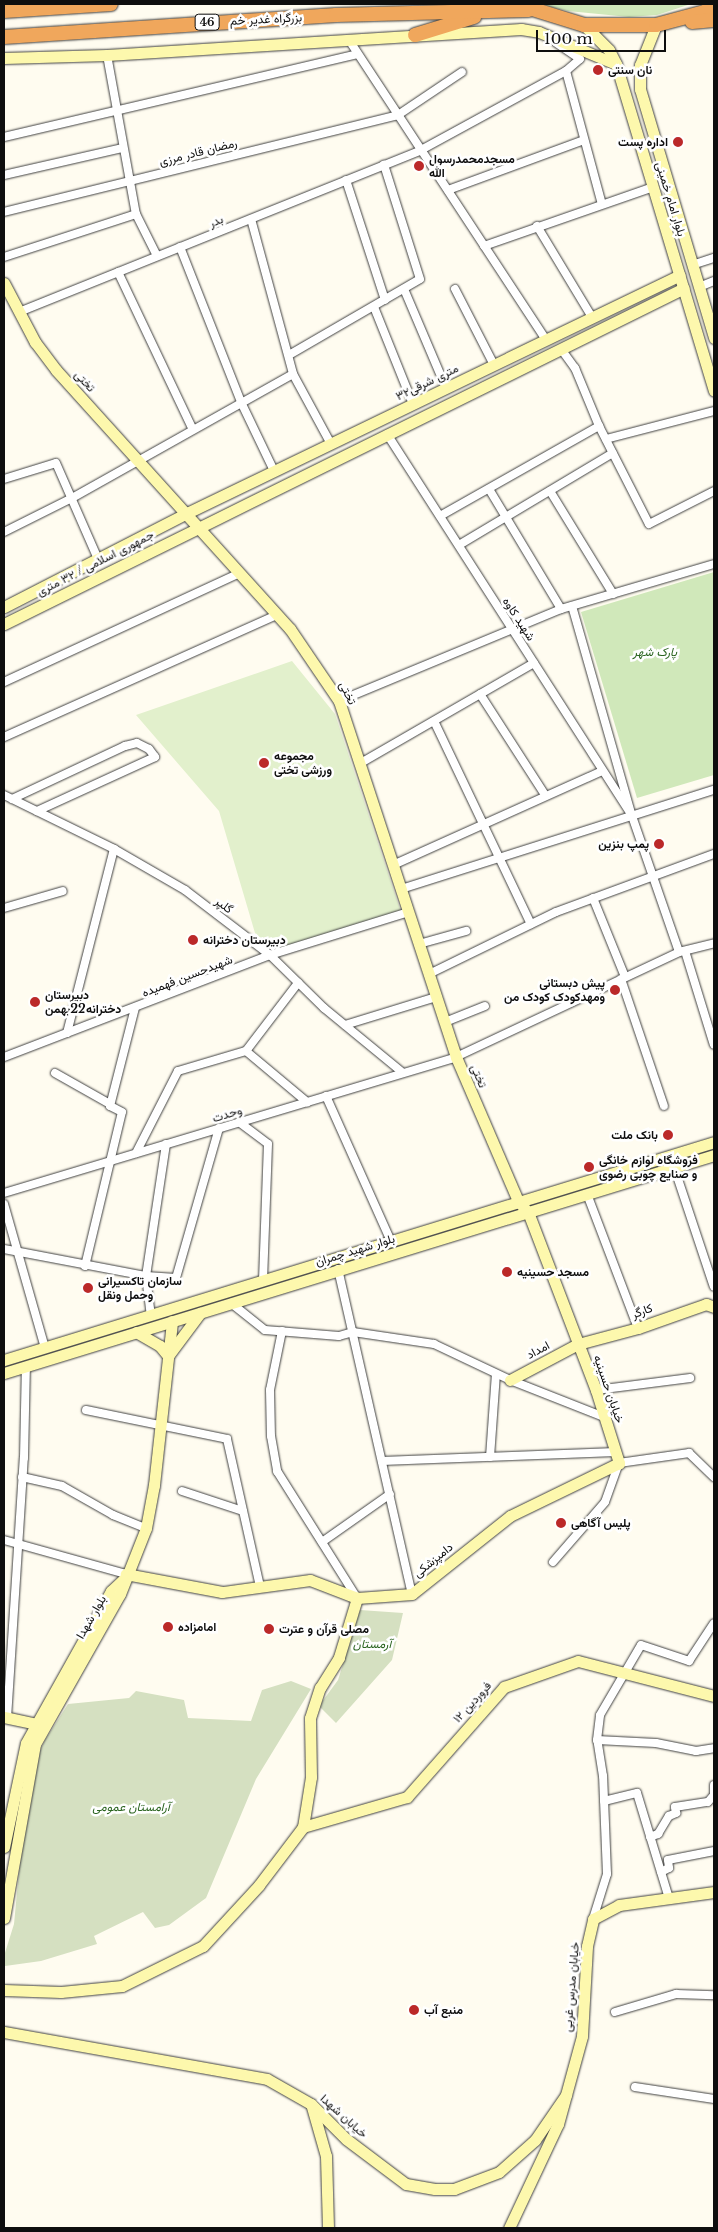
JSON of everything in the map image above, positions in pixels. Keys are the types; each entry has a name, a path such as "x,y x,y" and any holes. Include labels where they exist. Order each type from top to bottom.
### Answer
{"highway":[{"path":"4,11 111,4"},
{"name":"46","path":"659,24 705,12 714,5"},
{"name":"46","path":"525,7 584,25 659,24 714,20"},
{"name":"بزرگراه غدیر خم","path":"4,37 336,15 525,7"},
{"path":"416,36 483,8"}],"street":[{"name":"بلوار امام خمینی","path":"659,24 638,74 714,338"},
{"name":"بلوار امام خمینی","path":"584,25 609,50 616,64 714,392"},
{"path":"4,57 106,55 505,30 539,32 616,64"},
{"path":"539,32 580,60 566,71 602,204"},
{"path":"349,40 546,340 561,348 575,368 599,426 649,524 714,491"},
{"path":"4,137 358,54"},
{"path":"106,55 136,214 157,256"},
{"name":"بدر","path":"19,312 421,150 566,71"},
{"name":"رمضان قادر مرزی","path":"4,212 398,114 462,72"},
{"path":"448,190 584,140"},
{"path":"4,175 123,148"},
{"path":"646,163 661,159"},
{"path":"289,355 420,279 384,165"},
{"path":"346,180 385,300"},
{"path":"484,246 653,186"},
{"path":"4,257 136,214"},
{"path":"251,218 293,374 330,444"},
{"path":"538,226 592,317"},
{"path":"180,247 241,402 274,471"},
{"path":"692,265 714,258"},
{"path":"118,272 192,428"},
{"name":"متری شرقی۳۲","path":"187,513 680,275"},
{"path":"699,287 714,281"},
{"name":"تختی","path":"4,283 35,342 56,370 277,615 319,670 339,701 456,1057 518,1201 528,1212"},
{"path":"198,526 684,288"},
{"path":"404,289 446,388"},
{"path":"455,289 494,365"},
{"path":"374,307 414,404"},
{"path":"4,532 72,498 192,428 293,374"},
{"path":"606,439 714,411"},
{"path":"440,516 599,426"},
{"name":"شهید کاوه","path":"387,434 632,816"},
{"path":"459,546 613,453"},
{"path":"4,479 56,463 98,559"},
{"path":"488,489 561,609"},
{"path":"550,491 613,594"},
{"name":"جمهوری اسلامی / ۳۲ متری","path":"4,607 187,513"},
{"name":"جمهوری اسلامی / ۳۲ متری","path":"4,624 198,526"},
{"path":"339,701 561,609 714,564"},
{"path":"4,682 240,573"},
{"path":"572,606 632,816 682,951 714,1045"},
{"path":"4,737 277,615"},
{"path":"360,764 534,663"},
{"path":"480,694 545,795"},
{"path":"434,721 531,924"},
{"path":"12,799 124,746 137,743 149,749 155,757 37,811"},
{"path":"393,865 483,822 602,771"},
{"path":"401,889 714,790"},
{"name":"گلپر","path":"4,795 114,849 185,890 270,955 298,984 403,1073"},
{"path":"67,1033 114,849"},
{"path":"429,974 531,924 653,875 714,854"},
{"path":"4,908 63,892"},
{"path":"593,898 623,978 664,1106"},
{"name":"شهیدحسین فهمیده","path":"4,1057 270,955 409,912"},
{"path":"419,944 466,931"},
{"name":"وحدت","path":"4,1193 456,1057 682,951 714,943"},
{"path":"136,1153 178,1071 246,1051 298,984"},
{"path":"345,1025 436,997"},
{"path":"445,1022 485,1006"},
{"path":"110,1104 135,1008"},
{"path":"246,1051 307,1102"},
{"path":"55,1073 122,1112 85,1266"},
{"path":"326,1096 391,1241"},
{"path":"239,1122 268,1144 263,1279"},
{"path":"4,1249 17,1250 85,1266 146,1276 176,1278 219,1128"},
{"name":"بلوار شهید چمران","path":"4,1360 714,1142"},
{"path":"151,1314 146,1276 166,1144"},
{"name":"بلوار شهید چمران","path":"4,1373 714,1154"},
{"path":"674,1167 714,1287"},
{"path":"587,1194 638,1328"},
{"path":"4,1204 45,1348"},
{"name":"خیابان حسینیه","path":"528,1212 596,1390 617,1457"},
{"path":"336,1257 412,1594"},
{"path":"231,1303 265,1330 339,1336 353,1332 434,1344 510,1380 604,1416"},
{"name":"کارگر","path":"578,1344 638,1328 706,1304 714,1307"},
{"path":"168,1356 200,1313"},
{"path":"4,1540 18,1542 124,1577 146,1528 161,1426 172,1321"},
{"path":"4,1990 61,1992 122,1986 203,1946 259,1885 303,1827 310,1777 310,1718 320,1688 339,1658 358,1598 277,1472 271,1436 270,1390 282,1331"},
{"path":"136,1332 160,1346 168,1356"},
{"name":"امداد","path":"510,1380 578,1344"},
{"path":"26,1366 22,1477 5,1718 36,1724"},
{"path":"490,1457 496,1374"},
{"path":"596,1390 690,1378"},
{"path":"86,1410 227,1439 260,1587"},
{"path":"382,1461 490,1457 617,1457 689,1453 714,1476"},
{"path":"553,1562 606,1502 617,1457"},
{"name":"دامپزشکی","path":"124,1577 222,1592 310,1580 358,1598 412,1594 510,1516 617,1457"},
{"path":"22,1477 62,1486 113,1515 146,1528"},
{"path":"182,1491 243,1511"},
{"path":"322,1542 390,1494"},
{"name":"بلوار شهدا","path":"4,1847 26,1743 112,1591 124,1577"},
{"name":"بلوار شهدا","path":"4,1918 35,1744 120,1594 124,1577"},
{"path":"594,1919 607,1874 604,1801 597,1740 600,1714 641,1645 688,1661 714,1622"},
{"name":"۱۲ فروردین","path":"303,1827 407,1798 504,1687 578,1660 714,1696"},
{"path":"597,1740 656,1743 696,1751 714,1748"},
{"path":"650,1837 658,1834 668,1816 676,1813 676,1807 708,1802 714,1795 714,1785"},
{"path":"604,1801 637,1793 669,1898"},
{"path":"661,1872 669,1868 668,1860 714,1851"},
{"path":"594,1919 618,1905 714,1892"},
{"name":"خیابان مدرس غربی","path":"509,2228 544,2158 566,2095 582,2036 587,1946 594,1919"},
{"path":"615,2012 676,1994 714,1995"},
{"name":"خیابان شهدا","path":"4,2032 267,2079 311,2104 346,2139 406,2184 454,2190 499,2172 535,2140 566,2095"},
{"path":"635,2086 714,2099"},
{"path":"311,2104 326,2156 328,2228"}],"green space":[{"path":"539,4 691,4 657,15 629,17 568,11"},
{"name":"پارک شهر","path":"714,572 714,775 637,798 581,612"},
{"name":"مجموعه ورزشی تختی","path":"292,661 335,714 401,912 278,954 255,933 219,811 136,715"},
{"name":"آرمستان","path":"360,1610 403,1613 392,1660 336,1723 319,1706 338,1680"},
{"name":"آرامستان عمومی","path":"291,1681 311,1689 256,1779 206,1898 169,1925 155,1928 143,1912 94,1936 97,1944 41,1961 5,1966 4,1956 14,1924 28,1777 45,1740 68,1704 129,1698 136,1691 184,1700 188,1718 251,1721 262,1690"}],"place":[{"name":"نان سنتی","path":"598,70"},
{"name":"اداره پست","path":"678,142"},
{"name":"مسجدمحمدرسول الله","path":"419,166"},
{"name":"مجموعه ورزشی تختی","path":"264,763"},
{"name":"پمپ بنزین","path":"659,844"},
{"name":"دبیرستان دخترانه","path":"193,940"},
{"name":"پیش دبستانی ومهدکودک کودک من","path":"615,990"},
{"name":"دبیرستان دخترانه22بهمن","path":"35,1002"},
{"name":"بانک ملت","path":"668,1135"},
{"name":"فروشگاه لوازم خانگی و صنایع چوبی رضوی","path":"589,1167"},
{"name":"مسجد حسینیه","path":"507,1272"},
{"name":"سازمان تاکسیرانی وحمل ونقل","path":"88,1288"},
{"name":"پلیس آگاهی","path":"561,1523"},
{"name":"امامزاده","path":"168,1627"},
{"name":"مصلی قرآن و عترت","path":"269,1629"},
{"name":"منبع آب","path":"414,2010"}]}
